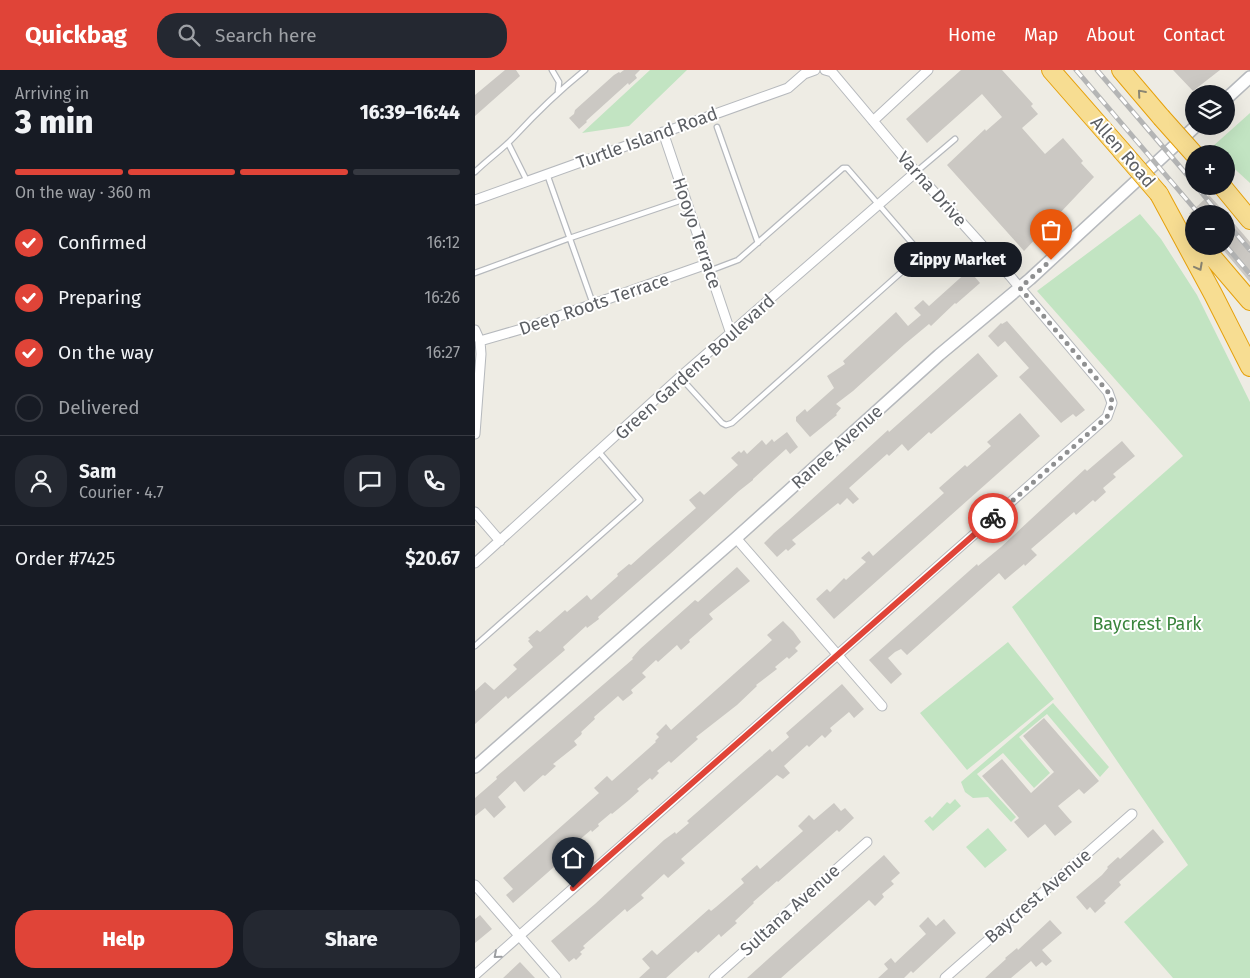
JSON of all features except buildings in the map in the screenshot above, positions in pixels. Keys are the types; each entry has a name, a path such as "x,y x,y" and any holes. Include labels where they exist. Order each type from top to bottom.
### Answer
{"highway":[{"name":"Allen Road","path":"1051,70 1185,224"},
{"path":"1121,70 1186,145"},
{"path":"1235,190 1250,200"},
{"path":"1159,194 1250,367"},
{"path":"1229,195 1250,220"},
{"path":"1211,255 1250,301"}],"street":[{"name":"Turtle Island Road","path":"475,200 788,88 803,74 815,70"},
{"name":"Varna Drive","path":"825,70 832,72 917,172 1020,288 1108,392 1113,403 1107,417 838,655"},
{"path":"873,121 928,70"},
{"path":"1235,91 1250,77"},
{"name":"Hooyo Terrace","path":"663,132 731,334"},
{"name":"Ranee Avenue","path":"475,767 736,538 939,354 1020,288 1187,135"},
{"name":"Green Gardens Boulevard","path":"475,563 680,378 917,172"},
{"name":"Deep Roots Terrace","path":"480,342 708,268"},
{"path":"475,330 480,342 481,354 475,434"},
{"path":"475,512 500,541"},
{"path":"736,538 882,706"},
{"path":"475,975 838,655"},
{"name":"Baycrest Avenue","path":"945,978 1132,814"},
{"name":"Sultana Avenue","path":"714,978 867,842"},
{"path":"475,885 556,978"}],"lane":[{"path":"552,70 559,82 558,91"},
{"path":"475,172 508,143 558,91 585,70"},
{"path":"717,127 758,243"},
{"path":"917,172 955,139"},
{"path":"508,143 527,182"},
{"path":"680,378 722,423 726,425 732,423 915,260 918,250 847,168 843,168 738,260 708,268"},
{"path":"547,174 593,304"},
{"path":"475,273 685,199"},
{"path":"475,646 640,500 599,452"}],"green space":[{"path":"650,70 687,70 629,126 582,133"},
{"path":"1250,113 1250,183 1235,169 1235,145 1214,145 1225,135 1235,135 1235,126"},
{"name":"Baycrest Park","path":"1140,214 1161,239 1197,295 1250,402 1250,978 1173,978 1124,922 1188,865 1012,607 1183,456 1037,291"},
{"path":"1008,642 1054,699 967,770 920,713"},
{"path":"1053,703 1109,767 1100,777 1047,714 1019,737 1050,773 1034,788 1003,753 977,774 1016,817 1011,822 988,797 973,798 965,792 961,782"},
{"path":"955,799 961,806 933,831 924,821 930,816 932,818 947,802 950,804"},
{"path":"988,828 1007,850 985,868 966,847"}],"railway":[{"path":"1076,70 1191,205"},
{"path":"1097,70 1185,173"},
{"path":"1203,195 1212,205"},
{"path":"1235,232 1250,250"},
{"path":"1234,255 1250,274"}],"way so far":[{"path":"993,518 1107,417 1113,403 1108,392 1020,288 1051,260"}],"place":[{"name":"Zippy Market","path":"1051,260"}],"route":[{"path":"573,888 993,518"}]}
